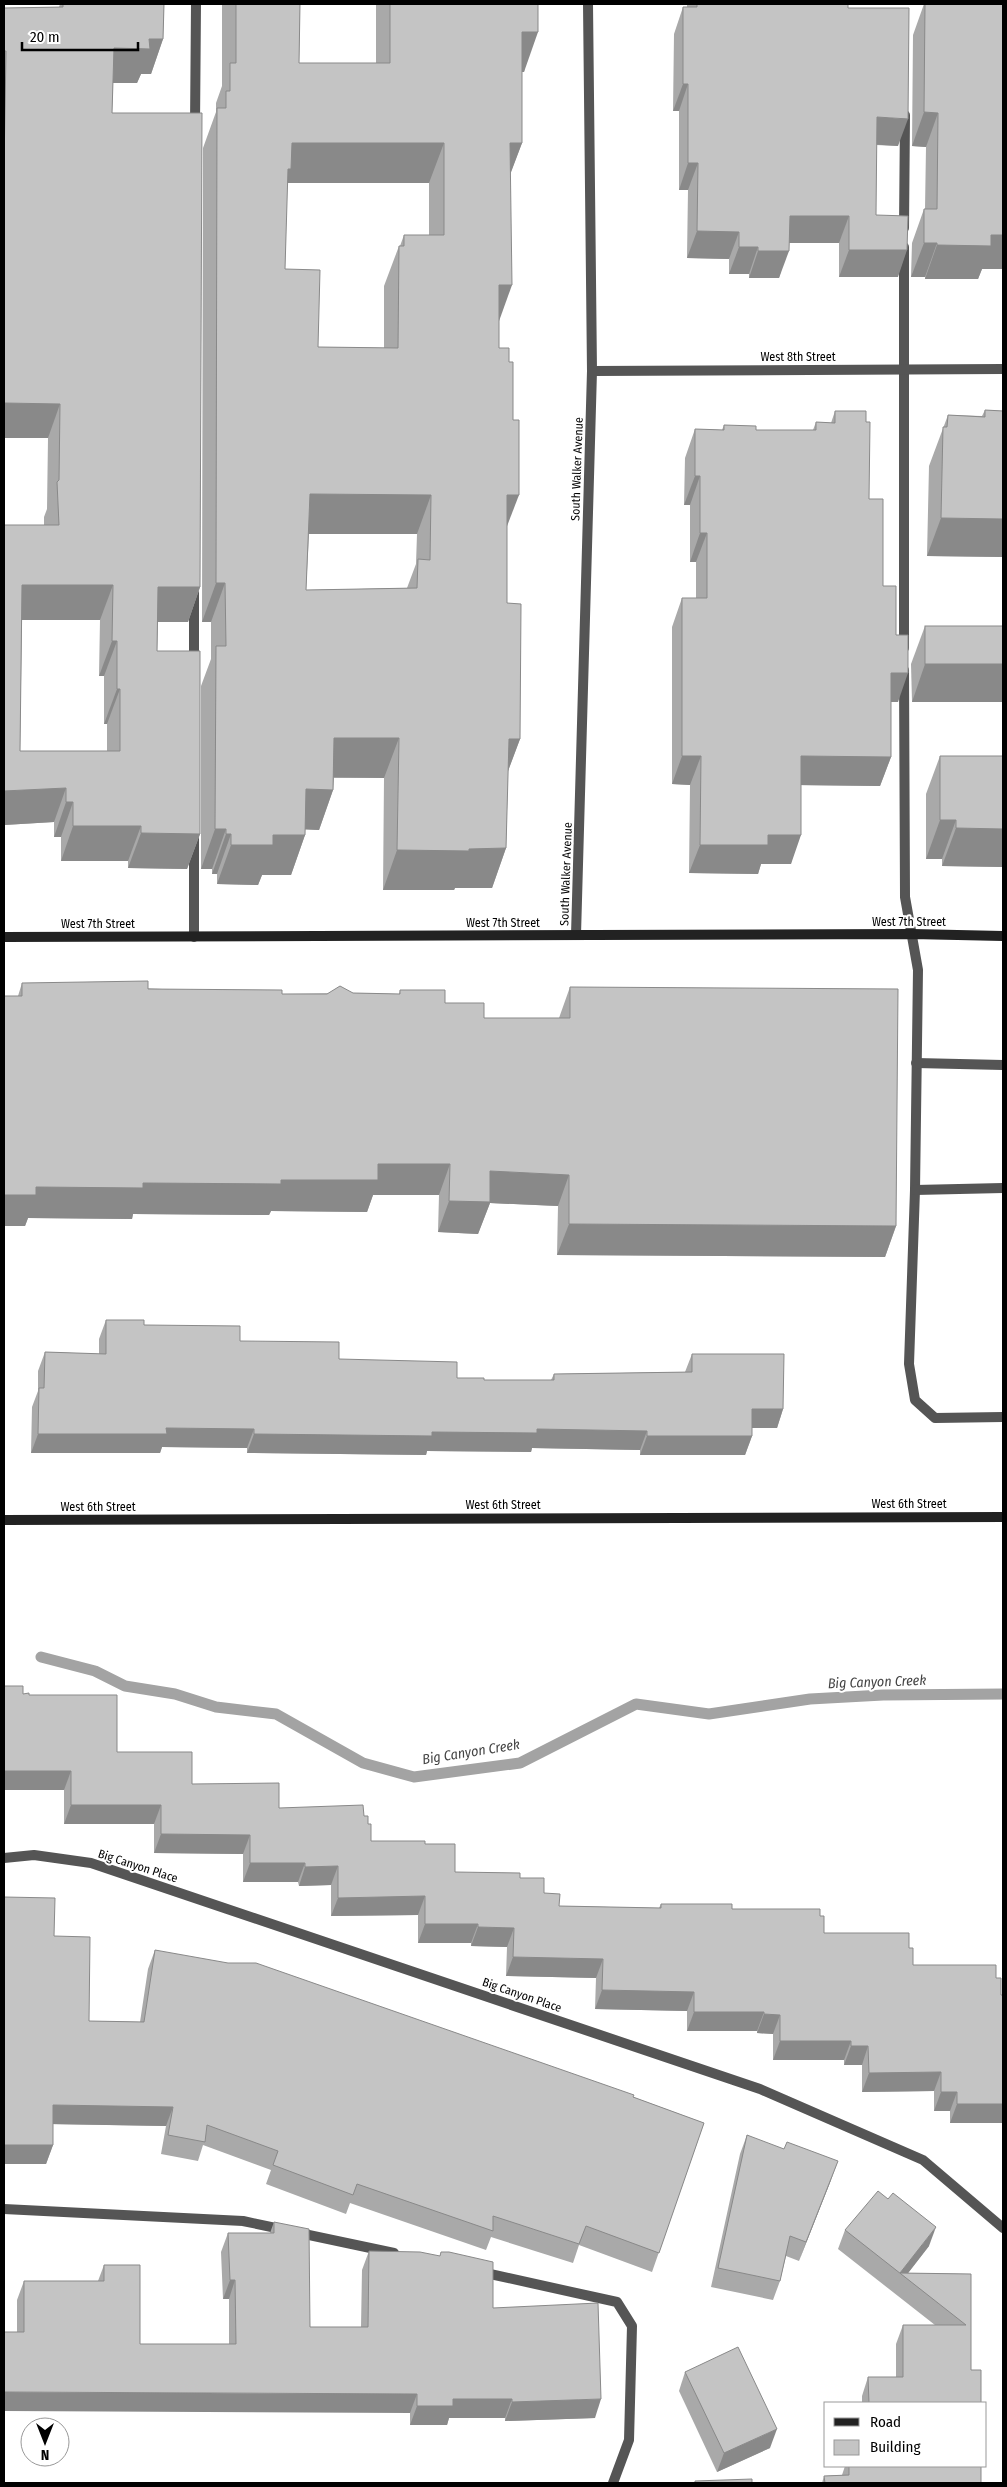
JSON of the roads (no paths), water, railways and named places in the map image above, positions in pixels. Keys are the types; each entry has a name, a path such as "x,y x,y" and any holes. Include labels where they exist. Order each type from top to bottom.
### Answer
{"street":[{"path":"195,133 196,4"},
{"name":"South Walker Avenue","path":"576,935 592,371 588,4"},
{"path":"905,103 905,897 918,970 915,1190 909,1364 915,1400 935,1418 1003,1417"},
{"name":"West 8th Street","path":"592,371 1003,369"},
{"path":"194,579 194,678"},
{"path":"194,827 194,936"},
{"name":"West 7th Street","path":"4,937 912,934 1003,936"},
{"path":"916,1064 1003,1066"},
{"path":"915,1190 1003,1188"},
{"name":"West 6th Street","path":"4,1520 1003,1517"},
{"name":"Big Canyon Place","path":"4,1858 34,1855 91,1863 760,2089 923,2160 1003,2228"},
{"path":"4,2209 242,2221 406,2256"},
{"path":"473,2270 617,2302 632,2326 629,2440 613,2483"}],"waterway":[{"name":"Big Canyon Creek","path":"41,1657 95,1671 125,1686 175,1694 216,1707 276,1714 363,1763 414,1777 520,1763 636,1704 709,1714 810,1699 883,1695 1003,1694"}]}
